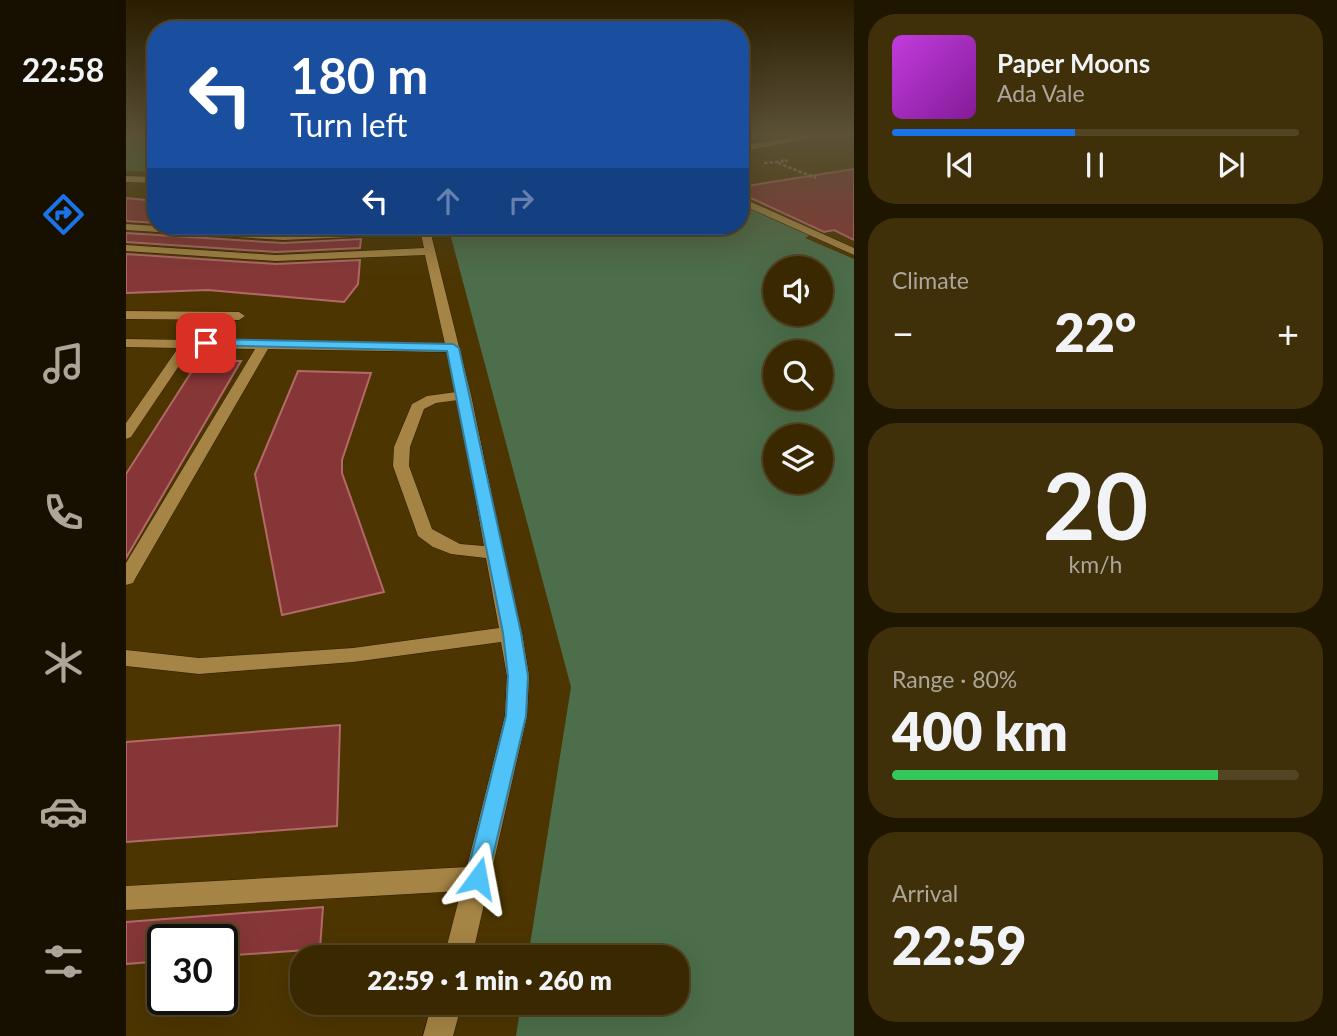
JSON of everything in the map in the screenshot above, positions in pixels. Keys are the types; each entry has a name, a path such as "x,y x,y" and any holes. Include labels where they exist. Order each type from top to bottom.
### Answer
{"street":[{"path":"749,205 854,252"},
{"path":"126,226 147,227"},
{"path":"254,235 315,235"},
{"path":"427,235 464,395 512,633 518,676 516,716 461,945"},
{"path":"126,248 276,258 430,251"},
{"path":"126,315 239,316"},
{"path":"126,343 453,348"},
{"path":"126,434 188,343"},
{"path":"126,579 264,345"},
{"path":"464,395 432,399 417,407 402,447 401,466 424,532 439,543 457,550 495,553"},
{"path":"126,658 199,666 353,655 512,633"},
{"path":"126,898 478,878"},
{"path":"438,1036 444,1015"}],"green space":[{"path":"749,208 810,235 805,238 854,259 854,1036 516,1036 519,1015 689,1015 689,945 530,945 571,687 450,235 749,235"}],"building":[{"path":"776,181 854,181 854,240 834,230 824,232 749,197 749,186"},
{"path":"126,198 147,200 147,222 126,221"},
{"path":"126,233 283,243 361,239 360,248 276,252 126,242"},
{"path":"126,254 276,264 360,260 358,284 344,302 208,290 126,293"},
{"path":"199,360 241,361 126,558 126,474"},
{"path":"298,371 371,373 342,460 342,473 384,592 282,615 255,474"},
{"path":"340,725 337,826 126,842 126,742"},
{"path":"323,907 320,945 290,945 290,951 238,955 238,924 147,924 147,962 126,964 126,922"}],"route":[{"path":"206,343 453,348 512,633 518,676 516,716 478,878"}]}
